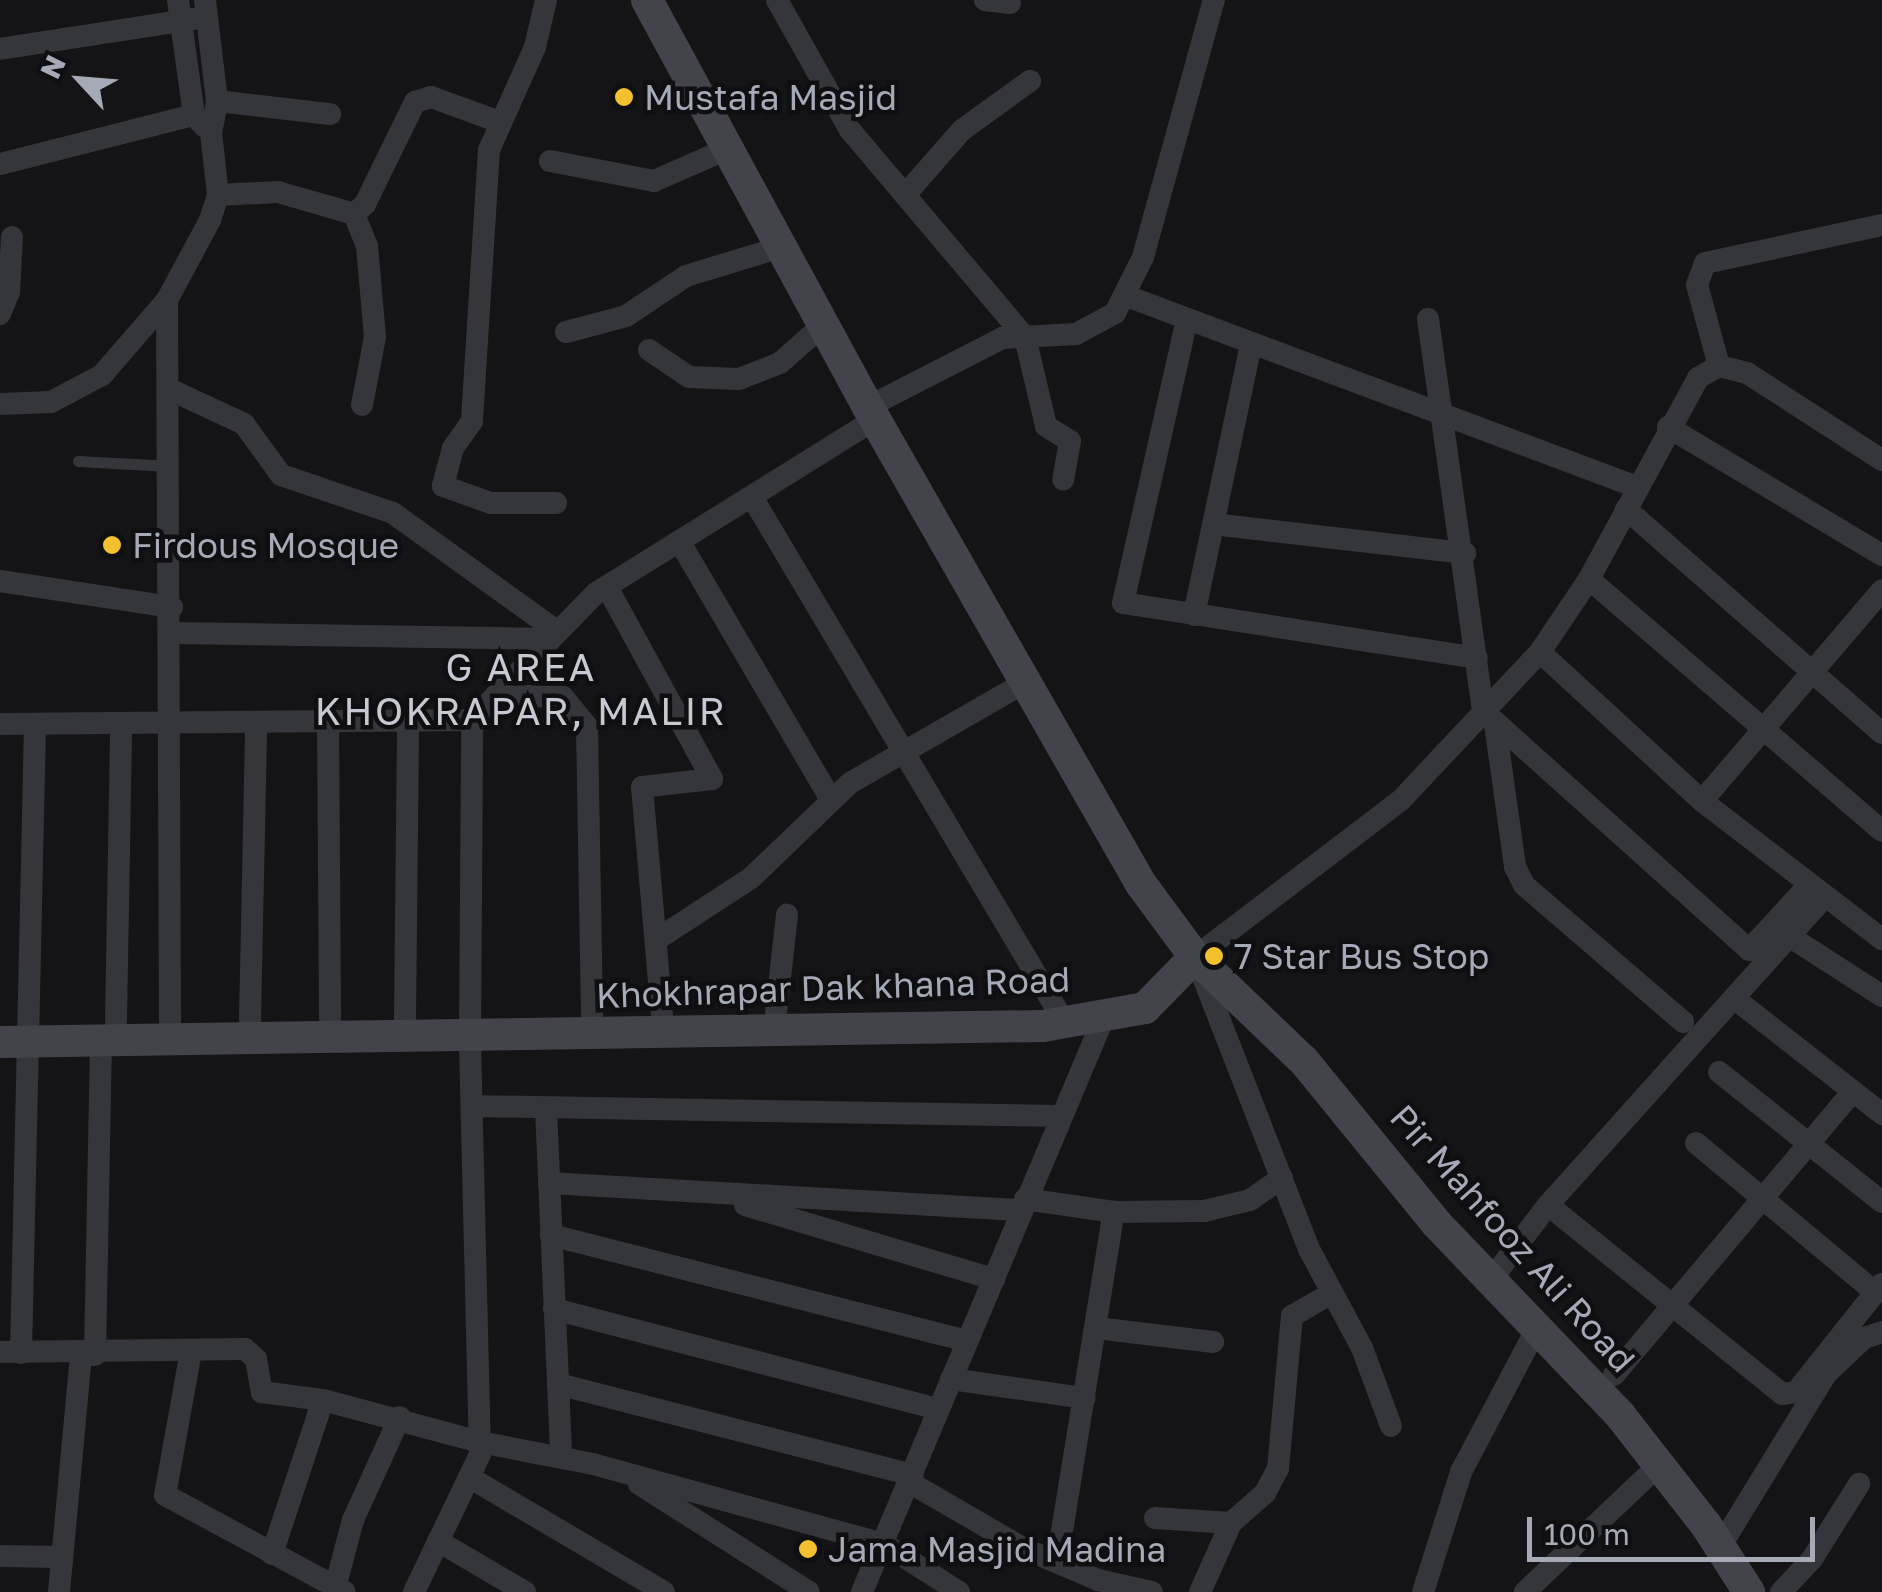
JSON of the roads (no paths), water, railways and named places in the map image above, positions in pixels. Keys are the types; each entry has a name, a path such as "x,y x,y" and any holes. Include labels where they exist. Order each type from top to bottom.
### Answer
{"street":[{"path":"546,0 535,47 497,122 489,150 472,421 454,448 443,486 491,503 556,503"},
{"name":"Pir Mahfooz Ali Road","path":"647,0 823,326 1142,884 1195,957 1304,1061 1436,1223 1659,1465 1749,1592"},
{"path":"777,0 850,130 1026,336 1046,426 1070,441 1064,479"},
{"path":"985,0 1010,3"},
{"path":"414,1592 469,1477 480,1442 471,1027 472,720 607,587 681,544 872,413 1002,338 1076,334 1115,313 1142,257 1214,0"},
{"path":"0,49 180,10 205,9 217,101 211,133 218,194 167,300 102,375 51,402 0,404"},
{"path":"180,10 194,115 211,133"},
{"path":"905,196 962,130 1030,81"},
{"path":"354,214 365,204 415,102 431,97 497,122"},
{"path":"217,101 330,114"},
{"path":"0,164 194,115"},
{"path":"550,160 654,181 727,149"},
{"path":"218,194 278,192 354,214"},
{"path":"354,214 366,246 375,337 362,404"},
{"path":"1719,366 1697,285 1705,262 1882,225"},
{"path":"0,314 10,292 12,237"},
{"path":"566,332 626,316 686,276 781,248"},
{"path":"1124,295 1442,415 1631,498 1882,733"},
{"path":"167,300 172,607 170,1021"},
{"path":"1428,319 1465,553 1477,658 1515,867 1524,885 1683,1022"},
{"path":"1187,320 1121,598 1129,606 1477,658"},
{"path":"650,350 689,377 740,379 780,363 823,326"},
{"path":"1194,615 1251,344"},
{"path":"862,1592 1058,1116 1104,1017 1145,1008 1195,957 1401,800 1489,717 1540,652 1589,579 1668,427 1698,378 1719,366 1747,373 1882,460"},
{"path":"169,389 244,424 281,474 392,513 554,636"},
{"path":"1668,427 1882,555"},
{"path":"752,497 1060,1015"},
{"path":"1213,524 1465,553"},
{"path":"681,544 832,800"},
{"path":"1589,579 1882,832"},
{"path":"0,580 172,607"},
{"path":"607,587 712,780 642,787 662,1015"},
{"path":"1702,800 1882,590"},
{"path":"172,632 554,636"},
{"path":"1540,652 1702,800 1815,892 1882,940"},
{"path":"656,940 751,878 832,800 904,752 1024,683"},
{"path":"496,695 563,697 587,727 592,1016"},
{"path":"1489,717 1749,950 1815,892"},
{"path":"0,724 472,720"},
{"path":"405,1019 408,721"},
{"path":"328,722 330,1019"},
{"path":"250,1020 256,723"},
{"path":"35,724 14,1031 11,1353 251,1351 262,1392 323,1400 480,1442 560,1456 884,1544 958,1592"},
{"path":"59,1592 88,1355 108,1031 120,724"},
{"path":"1491,1280 1548,1205 1789,936 1815,892"},
{"path":"776,1013 787,916"},
{"path":"1789,936 1882,996"},
{"path":"1195,957 1282,1178 1390,1426"},
{"path":"1735,999 1882,1114"},
{"name":"Khokhrapar Dak khana Road","path":"108,1031 170,1021 405,1019 471,1027 592,1016 776,1013 1104,1017"},
{"name":"Khokhrapar Dak khana Road","path":"14,1031 1042,1026 1104,1017"},
{"path":"1719,1072 1882,1202"},
{"path":"1614,1375 1853,1092"},
{"path":"472,1106 1058,1116"},
{"path":"546,1108 560,1456"},
{"path":"1548,1205 1788,1394 1879,1288 1696,1143"},
{"path":"549,1182 1114,1212 1204,1211 1250,1200 1282,1178"},
{"path":"708,1193 994,1279"},
{"path":"1057,1562 1114,1212"},
{"path":"552,1235 967,1341"},
{"path":"1200,1592 1230,1523 1265,1494 1278,1469 1292,1316 1332,1293"},
{"path":"554,1309 938,1409"},
{"path":"1096,1328 1214,1342"},
{"path":"1424,1592 1461,1472 1536,1330"},
{"path":"1720,1547 1826,1374 1864,1338 1882,1332"},
{"path":"191,1351 165,1495 340,1590 353,1520 400,1418"},
{"path":"951,1379 1085,1398"},
{"path":"558,1384 910,1478 1057,1562 1152,1592"},
{"path":"272,1554 323,1400"},
{"path":"1525,1592 1659,1465"},
{"path":"629,1476 665,1505 809,1592"},
{"path":"469,1477 664,1592"},
{"path":"1781,1592 1812,1559 1859,1484"},
{"path":"1155,1518 1230,1523"},
{"path":"438,1541 525,1592"},
{"path":"0,1556 62,1557"}],"lane":[{"path":"78,462 170,466"}],"place":[{"name":"Mustafa Masjid","path":"624,97"},
{"name":"Firdous Mosque","path":"112,545"},
{"name":"7 Star Bus Stop","path":"1214,956"},
{"name":"Jama Masjid Madina","path":"808,1549"}],"district":[{"name":"G AREA KHOKRAPAR, MALIR","path":"521,689"}]}
